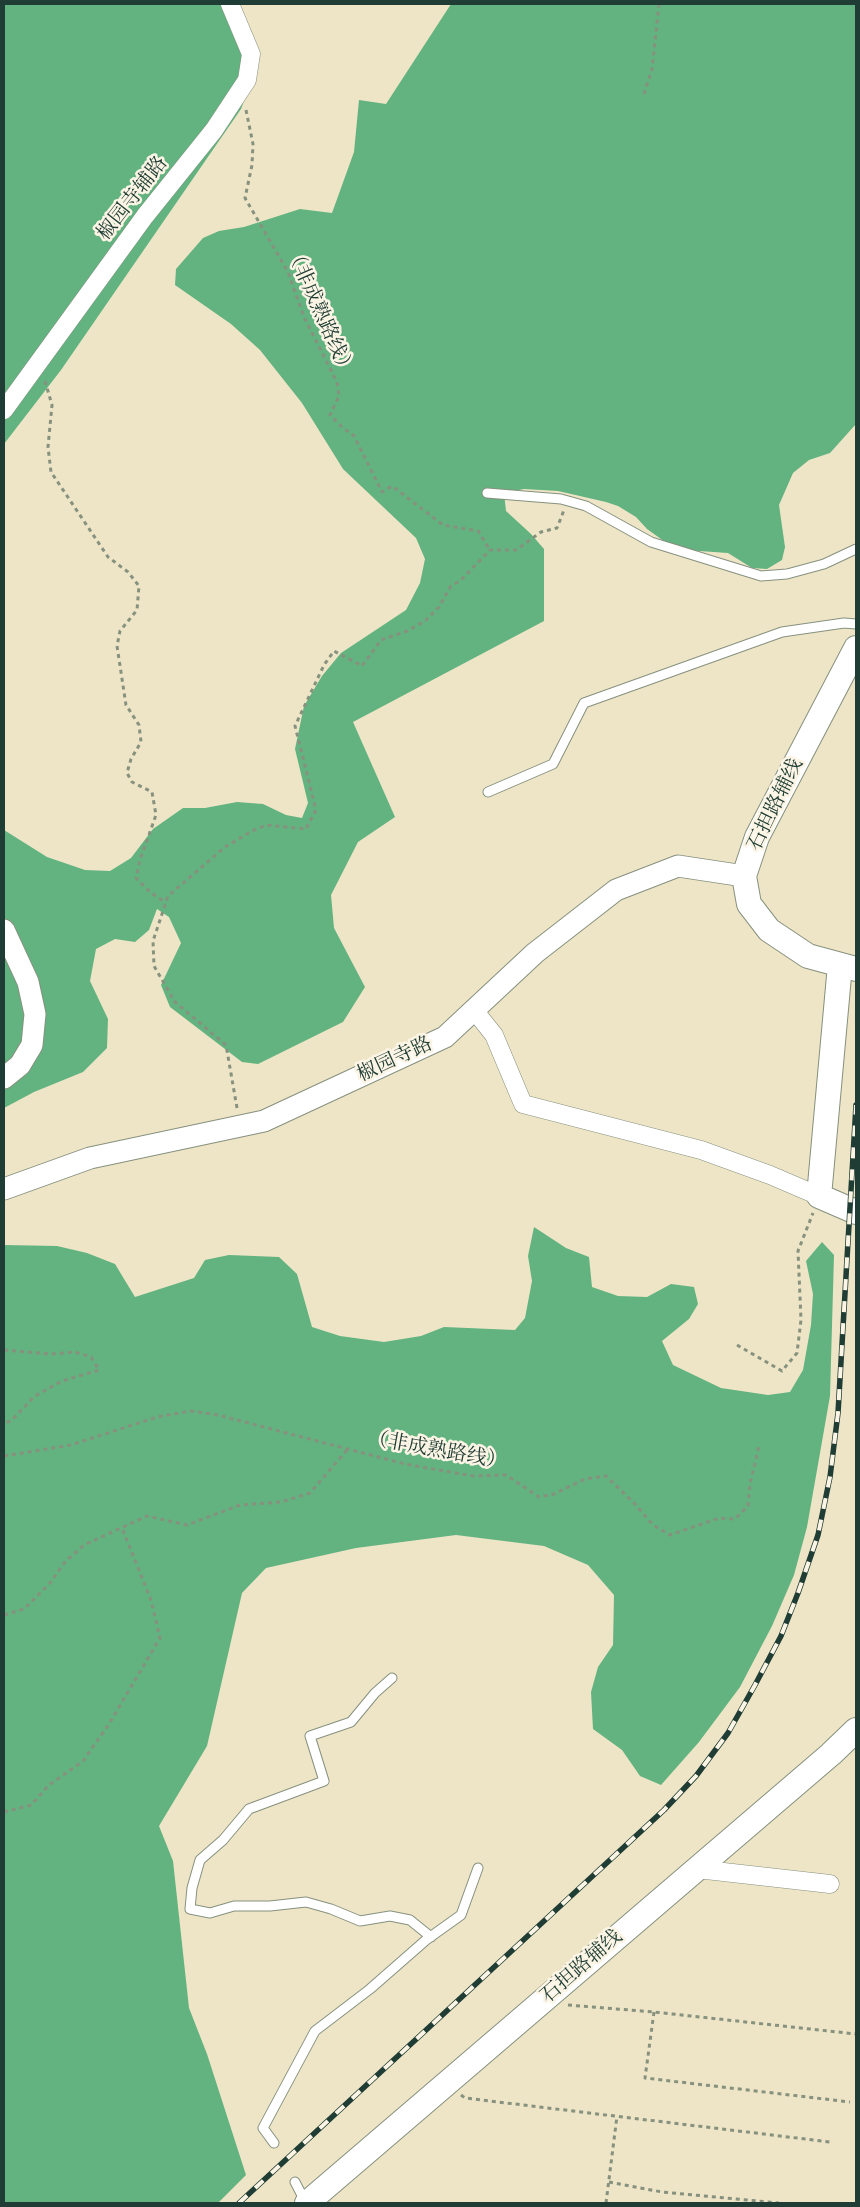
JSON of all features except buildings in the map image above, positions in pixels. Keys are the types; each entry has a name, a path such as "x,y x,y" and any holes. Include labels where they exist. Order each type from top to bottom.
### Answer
{"main road":[{"name":"石担路辅线","path":"848,967 808,956 769,930 749,904 744,876 757,837 856,648"},
{"path":"848,967 819,1196 856,1212"},
{"name":"石担路辅线","path":"307,2203 831,1754 856,1730"}],"street":[{"name":"椒园寺辅路","path":"4,410 145,216 214,130 246,80 251,54 230,4"},
{"name":"椒园寺路","path":"4,1189 90,1158 264,1121 445,1037 535,953 616,890 678,866 744,876"},
{"path":"4,930 28,982 35,1014 32,1045 20,1065 4,1078"},
{"path":"474,1010 494,1035 523,1104 701,1150 819,1196"},
{"path":"697,1869 830,1884"}],"lane":[{"path":"486,493 568,501 586,506 651,542 761,576 787,574 824,564 856,549"},
{"path":"488,792 552,764 584,703 782,632 844,623 856,624"},
{"path":"392,1678 374,1693 351,1722 310,1736 324,1781 249,1809 223,1840 200,1860 192,1888 190,1909 210,1913 234,1906 270,1906 306,1902 332,1909 360,1921 390,1916 410,1920 431,1937"},
{"path":"274,2143 263,2128 316,2031 461,1914 478,1868"},
{"path":"295,2182 307,2203"}],"path":[{"path":"644,94 652,69 659,4"},
{"name":"（非成熟路线）","path":"240,90 253,144 252,165 245,198 288,272 304,317 337,382 340,396 330,415 354,436 382,492 392,486 443,525 478,531 490,550"},
{"path":"40,361 52,405 48,446 51,472 108,557 128,572 139,586 137,610 120,630 117,646 126,705 139,725 141,742 131,759 127,773 132,782 152,792 156,815 140,860 136,878 150,892 166,903"},
{"path":"240,1126 226,1045 175,1002 154,966 153,941 168,896 187,882 225,847 252,831 266,825 306,829 316,810 295,726 324,664 334,651 362,666 381,640 407,631 425,621 439,607 451,586 461,580 490,550 516,550 541,532 557,528 568,501"},
{"path":"737,1345 782,1371 797,1353 801,1320 798,1251 819,1196"},
{"path":"4,1350 51,1354 75,1352 91,1357 99,1370 62,1381 35,1396 11,1421 4,1422"},
{"name":"（非成熟路线）","path":"4,1456 71,1445 138,1422 191,1411 218,1415 347,1450 440,1471 473,1476 506,1475 539,1497 554,1494 585,1479 606,1476 635,1504 653,1525 670,1535 719,1518 735,1519 748,1506 750,1484 759,1446"},
{"name":"（非成熟路线）","path":"4,1616 24,1608 50,1583 65,1562 84,1545 147,1516 187,1525 240,1505 281,1502 310,1493 347,1450"},
{"path":"4,1812 31,1806 49,1785 83,1761 109,1724 160,1638 151,1600 122,1528"},
{"path":"540,2004 654,2012 856,2034"},
{"path":"654,2012 645,2078 850,2102"},
{"path":"447,2084 465,2098 830,2142"},
{"path":"606,2203 617,2116"},
{"path":"609,2182 662,2192 778,2203"}],"green space":[{"path":"4,4 233,4 249,87 241,109 61,370 4,444"},
{"path":"451,4 856,4 856,424 830,453 809,460 793,473 779,505 785,547 782,560 767,569 752,568 728,553 685,550 668,544 647,529 636,517 618,506 606,502 558,491 524,489 504,493 506,511 544,549 544,621 353,722 395,817 358,842 331,895 334,928 365,987 343,1022 258,1064 242,1062 170,1007 161,985 181,943 169,917 157,909 149,930 135,942 115,939 96,949 90,981 108,1019 107,1048 83,1072 34,1092 4,1108 4,830 47,857 85,870 110,871 131,858 153,829 183,808 205,808 237,802 263,804 286,815 302,818 308,803 295,749 304,706 322,676 341,653 406,610 420,583 425,559 416,538 343,469 302,403 260,350 231,324 175,285 176,269 203,238 219,231 244,227 300,209 332,213 354,152 359,100 386,104"},
{"path":"534,1227 566,1248 589,1257 592,1287 618,1296 647,1297 671,1284 694,1287 698,1304 689,1319 662,1341 673,1365 721,1388 768,1395 790,1392 803,1370 811,1325 813,1294 806,1261 822,1242 834,1255 830,1396 807,1527 794,1575 772,1626 740,1687 699,1742 661,1785 640,1776 622,1750 593,1729 591,1692 598,1667 613,1645 614,1595 588,1565 544,1546 456,1535 356,1548 266,1568 242,1593 207,1746 159,1826 173,1861 189,2008 207,2054 246,2175 218,2203 4,2203 4,1245 57,1246 87,1253 115,1264 135,1297 194,1278 205,1260 229,1255 279,1257 297,1274 312,1327 340,1336 384,1342 421,1336 444,1327 515,1330 525,1318 532,1281 528,1256"}],"railway":[{"path":"239,2203 664,1810 696,1776 728,1733 755,1685 781,1636 798,1593 818,1535 830,1477 838,1413 856,1105"}]}
